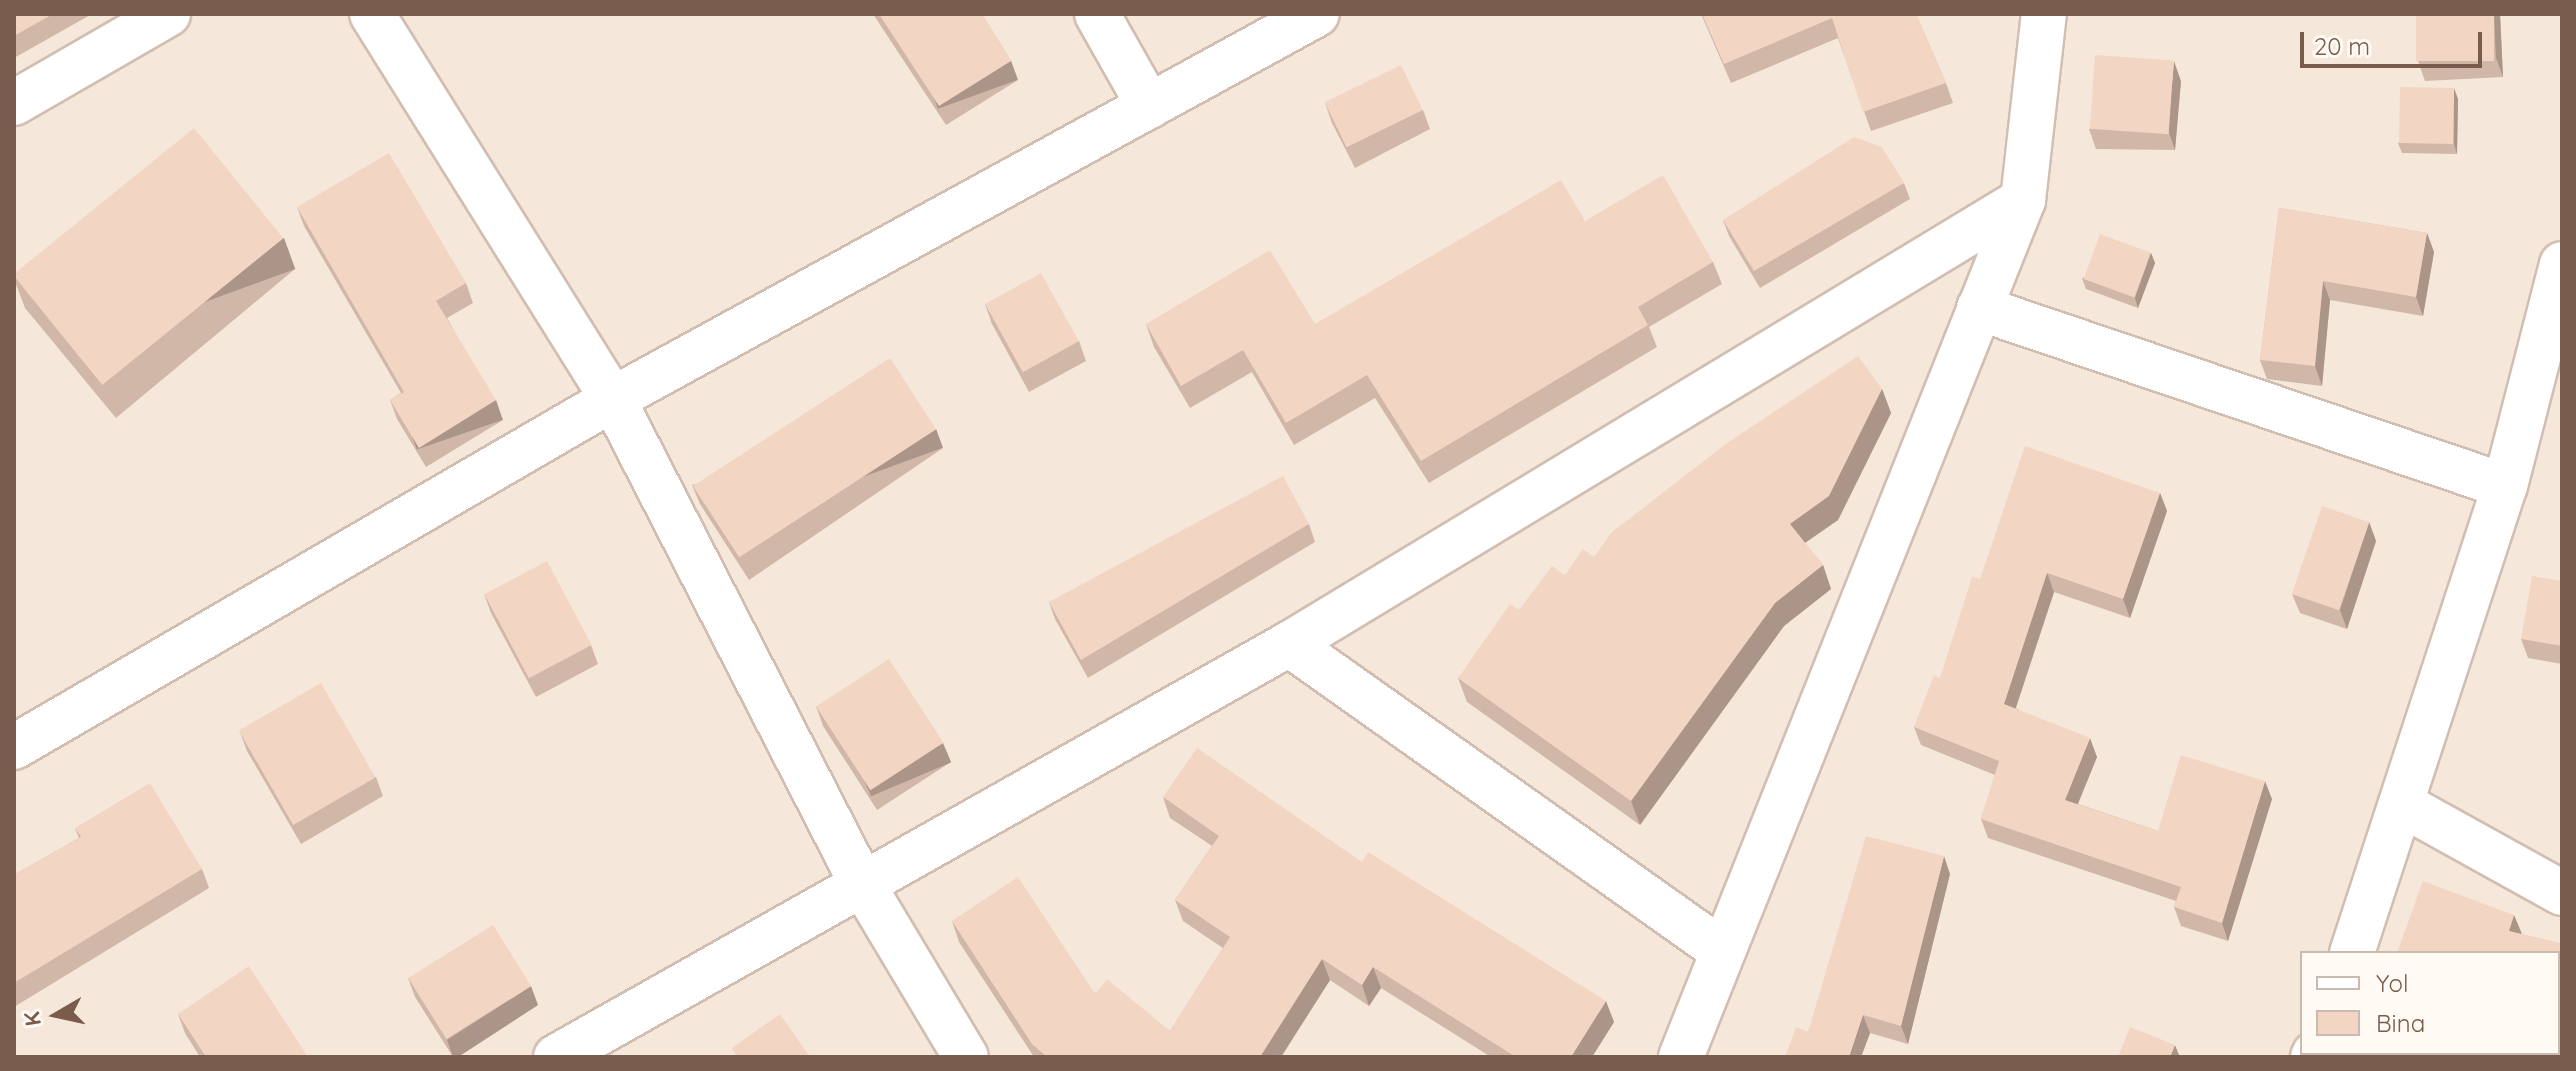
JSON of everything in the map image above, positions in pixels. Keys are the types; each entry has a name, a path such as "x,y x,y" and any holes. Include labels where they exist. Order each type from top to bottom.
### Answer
{"street":[{"path":"14,103 168,14"},
{"path":"372,14 613,399 860,880 966,1057"},
{"path":"1097,14 1149,106"},
{"path":"14,747 613,399 1317,14"},
{"path":"1681,1057 1721,950 2023,200 2044,14"},
{"path":"556,1057 860,880 1289,644 2023,200"},
{"path":"2353,951 2405,806 2505,486 2562,264"},
{"path":"1979,308 2505,486"},
{"path":"1289,644 1721,950"},
{"path":"2405,806 2562,893"}],"shaded area":[{"path":"14,14 2562,14 2562,1057 14,1057"}],"building":[{"path":"14,14 53,14 14,36"},
{"path":"879,14 982,14 1011,61 939,106"},
{"path":"1702,14 1916,14 1946,83 1863,112 1832,18 1724,64"},
{"path":"2416,14 2494,14 2494,61 2416,61"},
{"path":"2095,55 2174,61 2169,134 2090,129"},
{"path":"1401,65 1423,110 1347,147 1325,102"},
{"path":"2400,87 2454,88 2453,144 2399,143"},
{"path":"194,128 283,238 102,385 14,274"},
{"path":"1854,137 1882,147 1904,183 1754,271 1723,220"},
{"path":"389,153 466,283 436,301 496,400 419,448 390,400 404,392 297,207"},
{"path":"1663,175 1713,262 1638,307 1648,325 1421,461 1367,375 1286,423 1243,350 1181,386 1146,324 1270,250 1315,324 1561,180 1585,221"},
{"path":"2279,208 2427,233 2416,297 2323,281 2315,366 2260,360"},
{"path":"2100,234 2151,252 2134,298 2084,279"},
{"path":"1041,273 1079,341 1023,372 985,304"},
{"path":"1858,356 1882,389 1829,496 1790,524 1823,565 1775,603 1631,801 1458,678 1510,604 1519,610 1552,566 1565,575 1583,549 1594,557 1612,532 1727,443"},
{"path":"890,358 936,429 739,557 693,486"},
{"path":"2025,446 2160,493 2123,599 2047,573 2004,704 2090,738 2065,800 2158,831 2181,755 2265,781 2222,923 2174,907 2181,887 1981,819 1999,761 1914,727 1934,675 1940,678 1972,577 1980,579"},
{"path":"1283,476 1309,524 1081,660 1049,602"},
{"path":"2322,506 2369,522 2339,610 2292,594"},
{"path":"547,561 592,645 529,678 484,594"},
{"path":"2532,576 2562,581 2562,646 2521,639"},
{"path":"889,659 943,743 870,790 816,706"},
{"path":"321,683 376,777 293,825 239,731"},
{"path":"1197,748 1362,862 1368,852 1606,1001 1571,1057 1516,1057 1373,967 1362,985 1322,959 1260,1057 1047,1057 1032,1044 952,921 1018,877 1095,994 1107,979 1170,1031 1230,937 1175,900 1219,836 1163,797"},
{"path":"150,783 202,869 14,983 14,875 81,837 75,828"},
{"path":"1866,836 1944,856 1901,1026 1863,1015 1849,1057 1785,1057 1796,1027 1808,1032"},
{"path":"2423,881 2514,915 2509,931 2562,944 2562,1007 2560,951 2398,951"},
{"path":"493,925 531,986 446,1039 408,978"},
{"path":"249,966 308,1057 206,1057 178,1014"},
{"path":"780,1014 810,1057 737,1057 732,1048"},
{"path":"2130,1027 2175,1045 2170,1057 2118,1057"},
{"path":"2382,1055 2513,1055 2513,1057"}]}
